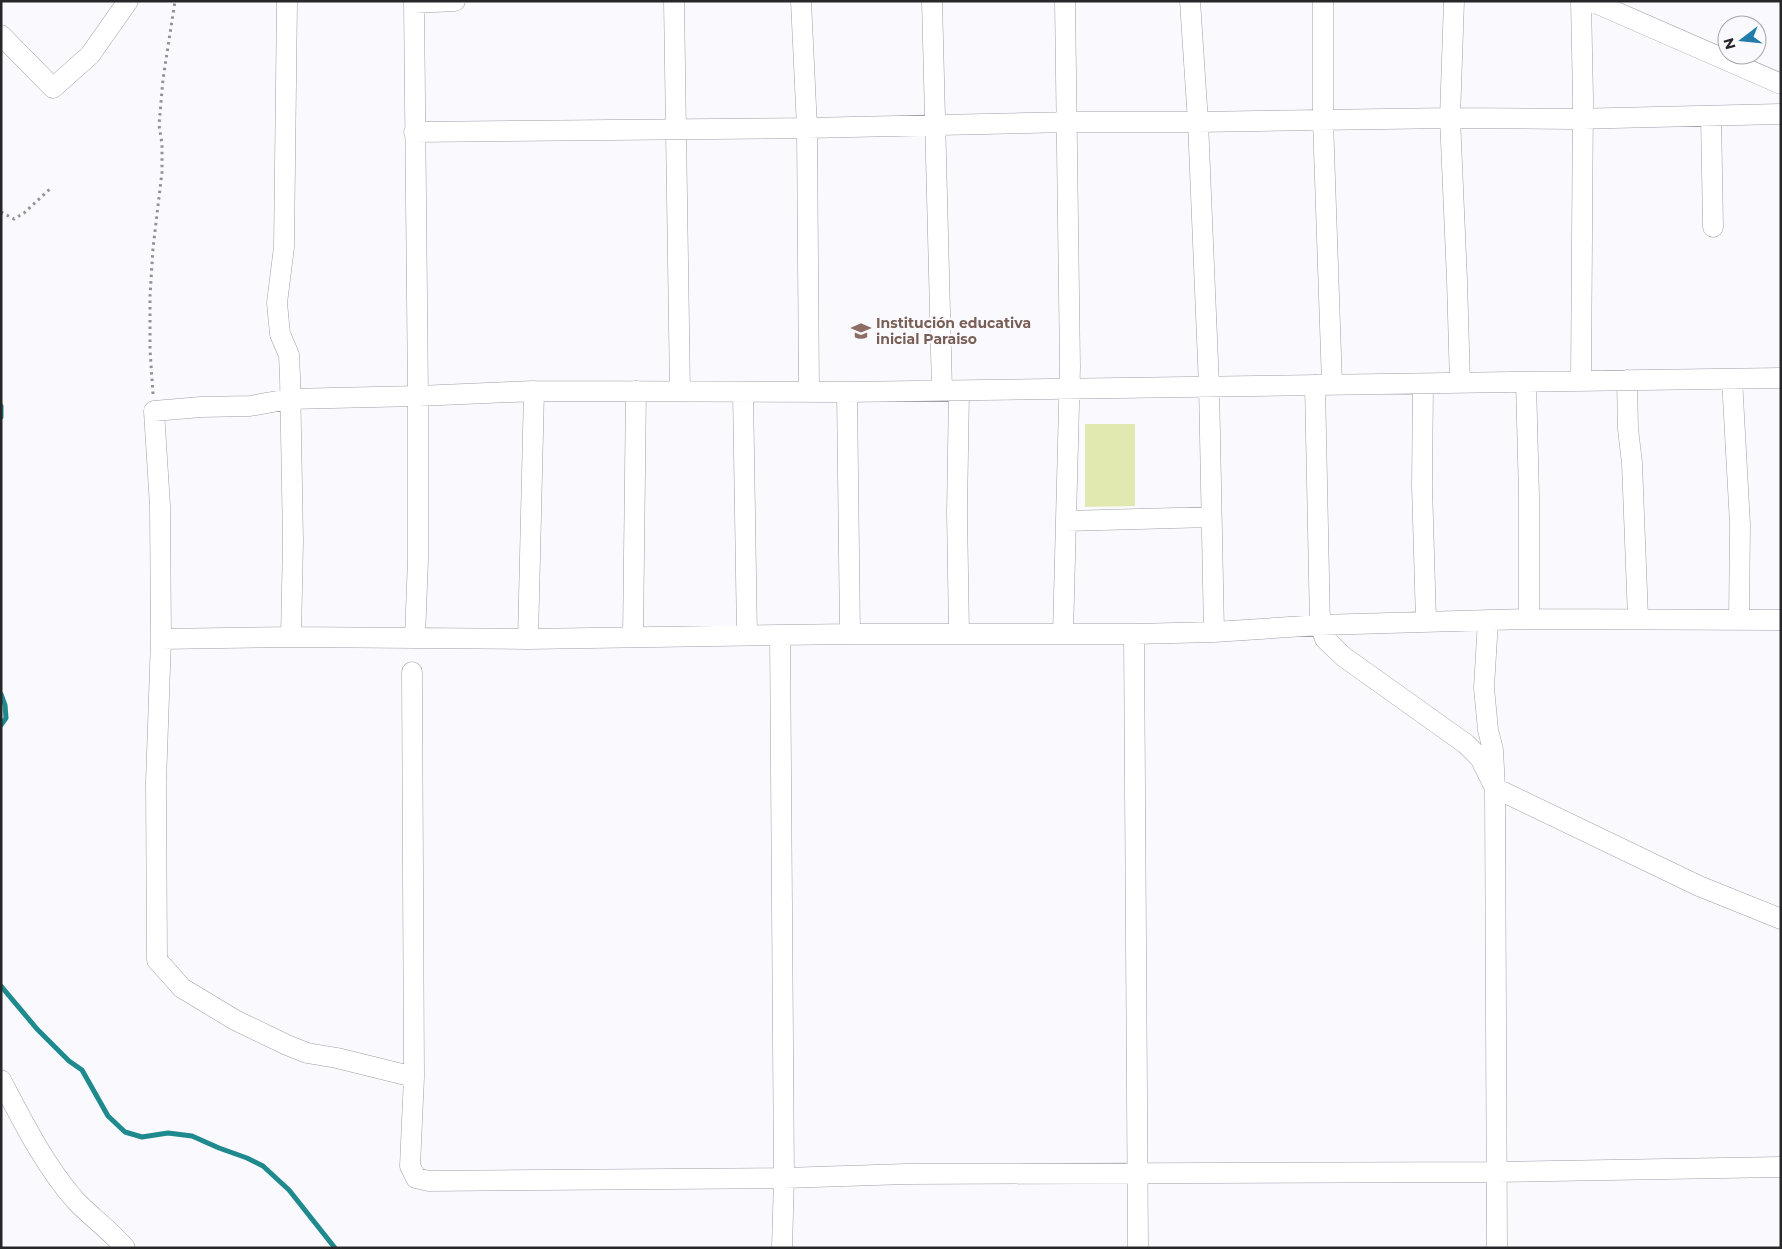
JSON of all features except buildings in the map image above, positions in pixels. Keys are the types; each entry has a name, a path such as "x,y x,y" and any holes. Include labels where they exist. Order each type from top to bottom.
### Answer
{"street":[{"path":"1,35 53,88 90,55 128,1"},
{"path":"288,1 284,247 277,303 280,334 289,355 294,541 291,637"},
{"path":"415,637 418,559 418,396 414,2 455,1"},
{"path":"674,1 680,391"},
{"path":"801,1 807,128 809,392"},
{"path":"932,1 935,124 958,512 959,633"},
{"path":"1063,634 1070,357 1065,1"},
{"path":"1190,1 1198,122 1209,386 1214,632"},
{"path":"1323,1 1324,385 1320,625 1325,639 1344,657 1466,744 1480,758 1495,788 1699,886 1781,919"},
{"path":"1454,1 1450,118 1460,383"},
{"path":"1581,1 1581,381"},
{"path":"1590,1 1781,84"},
{"path":"414,132 1781,114"},
{"path":"1712,116 1712,227"},
{"path":"414,1077 337,1058 307,1053 287,1045 235,1020 182,988 157,960 156,782 161,639 160,506 154,411 201,407 250,406 290,399 534,391 847,392 1781,378"},
{"path":"1732,379 1740,524 1740,620"},
{"path":"1627,380 1638,618"},
{"path":"1526,382 1529,496 1529,618"},
{"path":"1422,384 1422,486 1426,621"},
{"path":"528,639 534,391"},
{"path":"633,637 636,391"},
{"path":"743,392 747,635"},
{"path":"847,392 850,634"},
{"path":"1066,521 1211,517"},
{"path":"161,639 291,637 528,639 959,633 1134,634 1529,618 1781,620"},
{"path":"1488,620 1484,688 1488,730 1493,750 1495,788 1497,1248"},
{"path":"780,634 784,1178 782,1248"},
{"path":"1134,634 1138,1248"},
{"path":"412,672 414,1077 410,1166 416,1178 429,1181 784,1178 906,1174 1496,1172 1781,1167"},
{"path":"1,1080 28,1132 49,1166 91,1217 125,1248"}],"path":[{"path":"154,411 150,350 150,296 153,248 162,172 162,144 159,125 163,78 175,1"},
{"path":"1,212 14,219 24,213 51,188"}],"green space":[{"path":"1085,424 1135,424 1135,506 1085,507"}],"waterway":[{"path":"1,406 1,417"},
{"path":"1,694 5,705 6,718 1,725"},
{"path":"1,986 37,1029 69,1061 82,1070 108,1116 125,1132 142,1137 168,1133 192,1136 263,1166 289,1190 335,1248"}],"place":[{"name":"Institución educativa inicial Paraiso","path":"861,331"}]}
